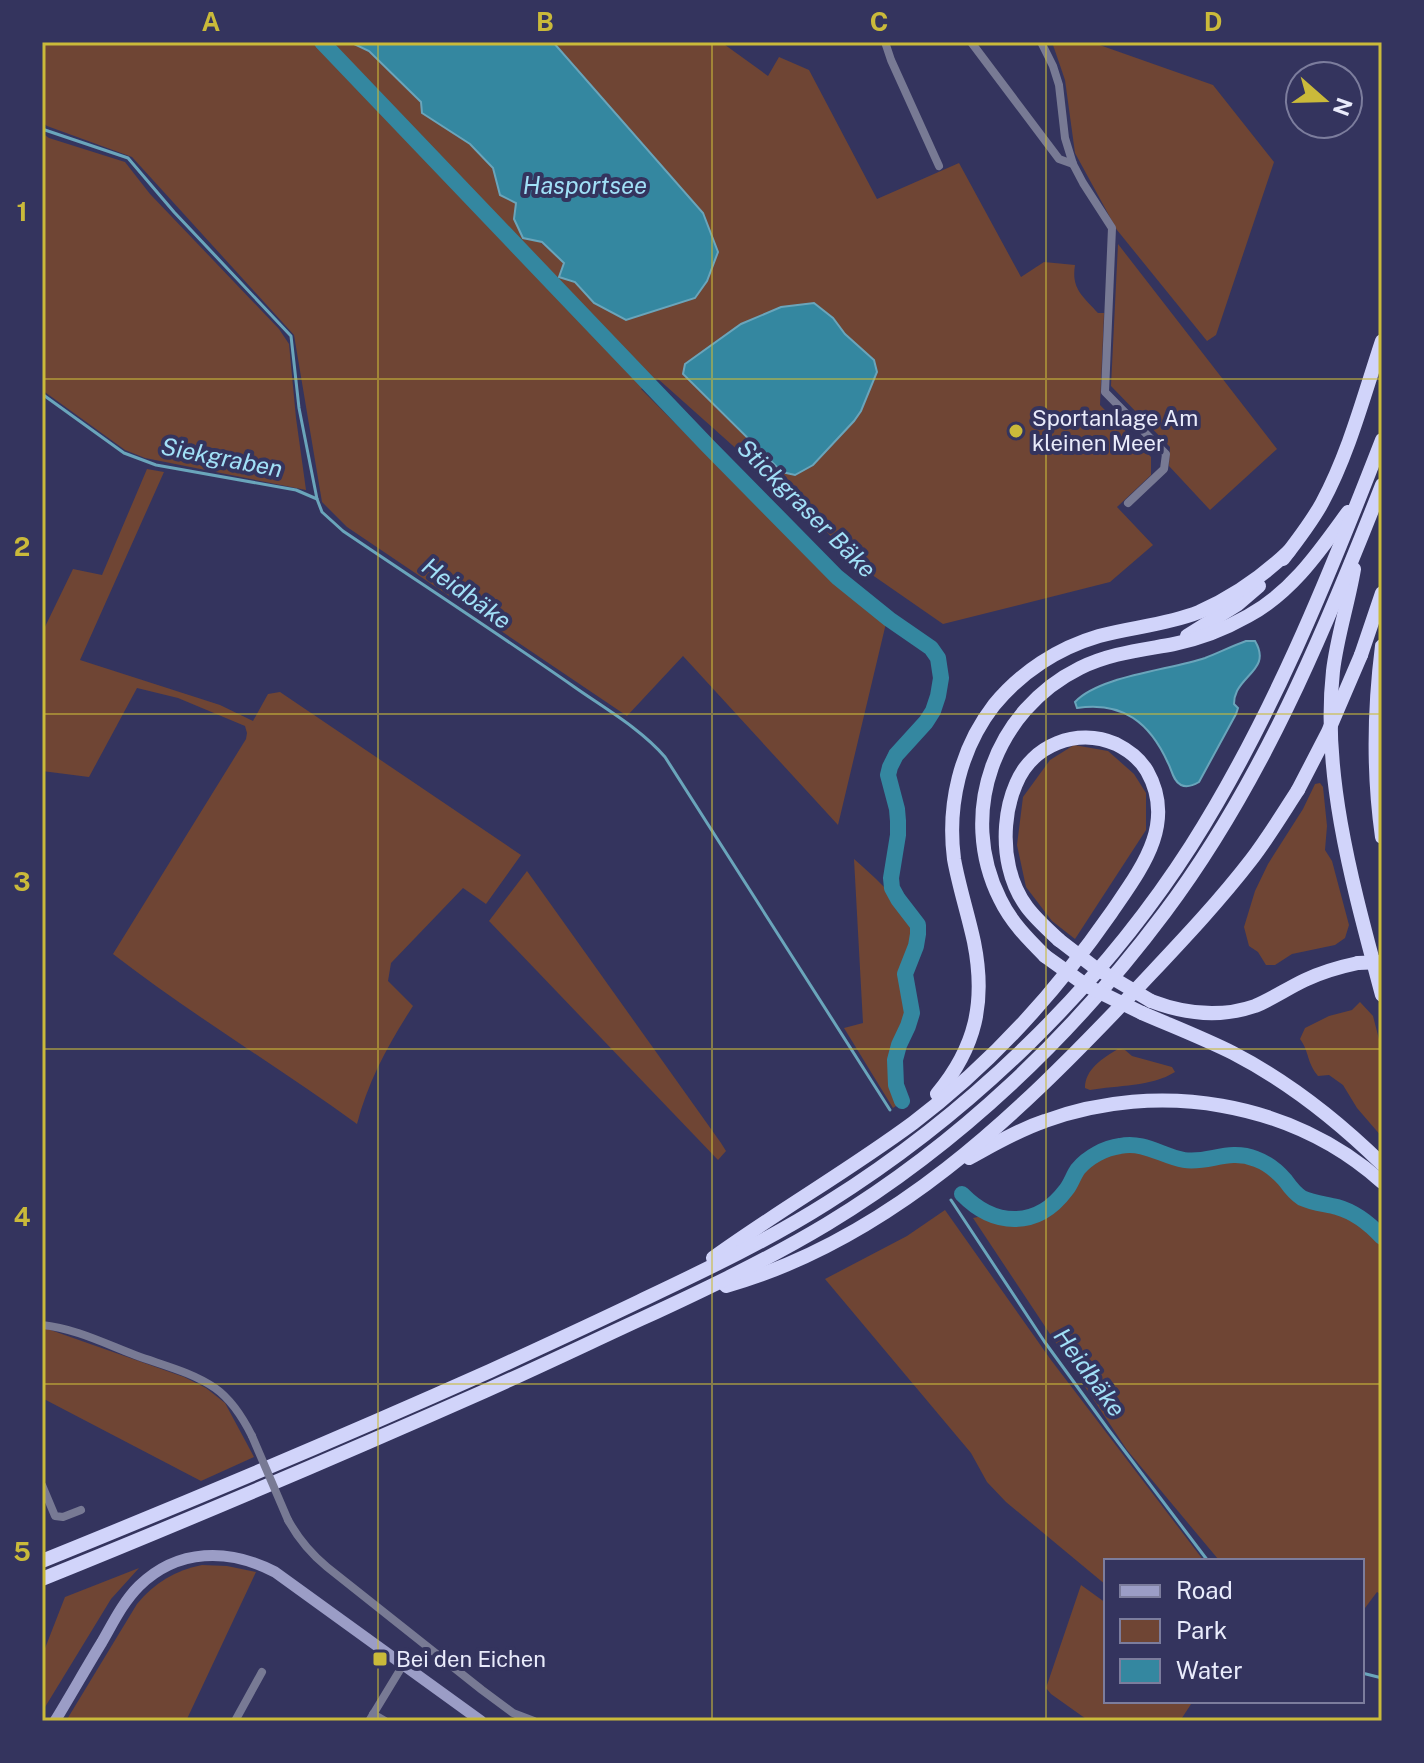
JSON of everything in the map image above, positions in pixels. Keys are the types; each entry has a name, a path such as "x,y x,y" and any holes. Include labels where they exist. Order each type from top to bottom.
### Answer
{"highway":[{"path":"1173,644 1252,593 1276,568 1309,523 1333,480 1382,341"},
{"path":"42,1561 415,1405 677,1284 824,1205 909,1147 980,1089 1068,1003 1152,902 1189,848 1228,784 1291,658 1382,440"},
{"path":"42,1579 282,1480 691,1296 783,1250 830,1222 959,1130 1030,1066 1082,1013 1165,912 1202,859 1239,798 1305,668 1382,485"},
{"path":"1360,496 1303,572 1269,602 1232,625 1198,638 1112,656 1083,666 1066,675 1030,704 1004,738 995,757 982,807 982,831 985,855 1000,900 1013,921 1045,956 1087,986 1146,1007 1289,1086 1349,1132 1382,1164"},
{"path":"1357,549 1333,672 1332,756 1356,898 1382,995"},
{"path":"916,1121 955,1072 968,1048 977,1016 977,959 957,876 952,827 954,799 962,768 984,720 1010,688 1053,655 1100,636 1199,612 1259,578 1289,551"},
{"path":"940,1174 1045,1082 1145,980 1251,860 1298,790 1328,732 1361,655 1382,593"},
{"path":"1382,646 1375,746 1382,837"},
{"path":"677,1284 916,1121 988,1059 1051,991 1099,929 1130,885 1157,831 1160,806 1154,783 1144,765 1127,749 1106,740 1084,736 1046,748 1029,762 1016,783 1009,808 1006,840 1009,867 1019,894 1032,915 1059,940 1105,974 1146,1007 1167,1007 1196,1013 1242,1010 1340,966 1382,962"},
{"path":"691,1296 757,1277 795,1262 872,1220 940,1174 1006,1138 1044,1121 1122,1101 1166,1099 1209,1103 1272,1118 1336,1148 1382,1182"}],"street":[{"path":"885,42 939,166"},
{"path":"971,42 1059,159 1073,164"},
{"path":"1041,42 1059,85 1065,138 1073,164 1112,228 1105,392 1166,454 1164,469 1128,503"},
{"path":"42,1325 78,1334 215,1388 244,1419 288,1520 303,1545 513,1713 534,1721"},
{"path":"42,1485 55,1516 63,1517 81,1510"},
{"path":"55,1721 134,1591 172,1563 221,1554 243,1558 275,1572 481,1721"},
{"path":"385,1721 371,1718 403,1665"},
{"path":"235,1721 262,1672"}],"green space":[{"path":"42,42 315,42 508,247 385,97 331,42 350,42 369,51 456,136 470,144 494,168 500,195 516,203 514,219 564,263 575,282 594,303 626,320 695,298 703,213 553,42 721,42 768,76 779,57 809,70 877,199 959,163 1021,277 1044,262 1075,265 1079,292 1098,313 1104,313 1100,405 1151,457 1151,475 1117,507 1153,545 1110,582 943,624 855,563 814,518 657,378 641,389 838,586 887,619 838,825 683,656 627,716 347,527 322,502 294,335 132,157 42,122","holes":["833,318 845,334 874,360 877,372 868,391"]},
{"path":"1052,42 1091,42 1213,85 1274,162 1216,335 1207,341 1117,230 1075,153 1065,80"},
{"path":"42,133 49,138 125,162 150,194 279,329 289,344 306,490 145,458 125,450 42,390"},
{"path":"1118,244 1277,449 1210,510 1169,466 1170,447 1111,386"},
{"path":"147,469 164,472 80,660 220,705 253,721 268,694 280,692 521,855 486,904 463,888 391,963 388,981 413,1006 380,1063 357,1124 113,954 246,739 245,726 178,698 137,688 89,777 42,771 42,633 73,569 102,575"},
{"path":"1074,745 1108,751 1134,774 1146,793 1146,830 1075,939 1052,921 1026,887 1017,845 1023,797 1050,760"},
{"path":"1320,783 1327,826 1325,850 1332,861 1349,925 1345,938 1335,945 1292,954 1275,965 1266,965 1258,952 1249,946 1244,927 1255,891 1268,864 1315,784"},
{"path":"854,859 891,894 913,927 913,941 902,978 906,1016 892,1045 889,1063 899,1104 893,1108 844,1028 863,1023"},
{"path":"527,871 721,1143 726,1151 718,1160 489,921"},
{"path":"1360,1002 1373,1016 1382,1051 1382,1137 1357,1108 1343,1085 1329,1075 1318,1076 1300,1039 1305,1028 1329,1016 1352,1010"},
{"path":"1118,1049 1172,1067 1175,1072 1145,1083 1090,1090 1085,1088 1091,1070"},
{"path":"1129,1151 1149,1152 1183,1164 1242,1157 1265,1165 1300,1200 1359,1220 1382,1240 1382,1595 1377,1592 1364,1609 1364,1559 1217,1559 1127,1450 973,1218 991,1217 1017,1224 1035,1223 1051,1213 1092,1165"},
{"path":"945,1210 1051,1360 1202,1559 1104,1559 1104,1583 1006,1502 987,1482 971,1453 825,1279 907,1236"},
{"path":"42,1327 184,1377 206,1388 225,1403 254,1457 201,1481 42,1398"},
{"path":"202,1565 256,1572 186,1721 66,1721 137,1604 166,1578"},
{"path":"139,1568 111,1599 42,1712 42,1656 65,1597"},
{"path":"1081,1585 1104,1602 1104,1703 1192,1703 1180,1721 1089,1721 1046,1688"}],"water":[{"name":"Hasportsee","path":"350,42 553,42 703,213 718,252 707,281 695,298 626,320 594,303 575,282 559,277 564,263 542,242 523,238 514,219 516,203 500,195 493,168 470,144 422,113 421,102 369,51"},
{"path":"814,303 874,360 877,372 854,421 813,465 795,475 782,472 683,374 685,364 741,324 781,307"},
{"path":"1246,641 1255,641 1260,657 1258,663 1237,691 1234,702 1238,708 1236,714 1199,782 1193,785 1183,786 1176,781 1153,737 1133,718 1108,708 1077,708 1075,702 1101,686 1205,658"}],"waterway":[{"name":"Stickgraser Bäke","path":"322,42 837,577 931,648 938,658 941,678 933,711 896,755 888,775 898,821 892,888 918,925 916,946 905,974 912,1013 895,1060 896,1085 902,1101"},
{"name":"Heidbäke","path":"42,129 128,158 174,212 291,336 299,408 322,512 343,531 621,719 665,757 890,1110"},
{"name":"Siekgraben","path":"42,394 124,453 156,465 296,490 317,499"},
{"name":"Stickgraser Bäke","path":"962,1194 988,1213 1015,1219 1042,1212 1055,1203 1082,1165 1109,1149 1137,1146 1193,1161 1246,1156 1264,1163 1279,1174 1302,1198 1350,1212 1382,1237"},
{"name":"Heidbäke","path":"951,1200 1044,1341 1206,1559"},
{"name":"Heidbäke","path":"1364,1674 1382,1678"}],"place":[{"name":"Sportanlage Am kleinen Meer","path":"1016,431"},
{"name":"Bei den Eichen","path":"380,1659"}]}
